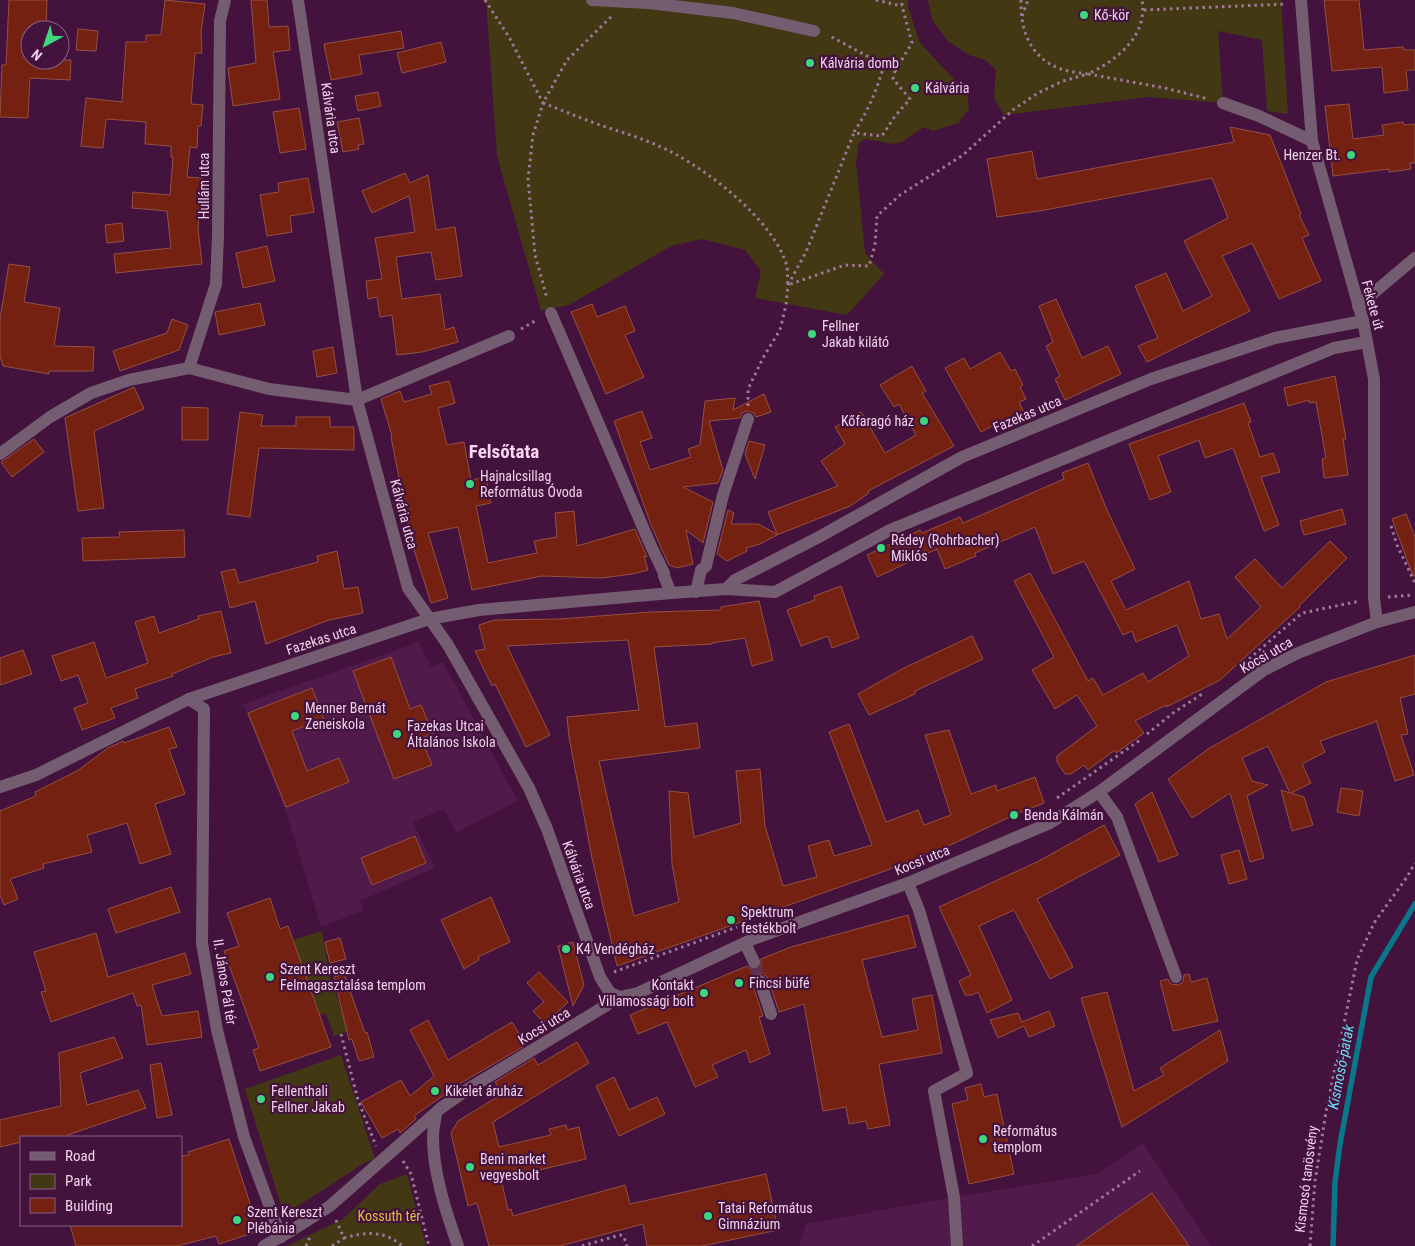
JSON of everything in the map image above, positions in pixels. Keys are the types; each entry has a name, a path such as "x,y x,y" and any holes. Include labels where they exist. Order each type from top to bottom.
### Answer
{"street":[{"name":"Hullám utca","path":"189,368 216,284 220,21 225,0"},
{"name":"Kálvária utca","path":"298,0 357,400 408,588 448,645 529,788 547,829 600,977 610,993"},
{"path":"592,0 649,3 733,13 814,31"},
{"name":"Fekete út","path":"1301,2 1312,141 1362,321 1374,379 1374,598 1377,622"},
{"path":"1223,103 1259,116 1312,141"},
{"path":"1358,306 1415,258"},
{"path":"551,313 671,593"},
{"name":"Fazekas utca","path":"726,589 735,580 819,537 962,458 1151,379 1275,338 1362,321"},
{"path":"0,454 50,417 91,393 129,380 189,368 269,389 357,400 509,336"},
{"name":"Fazekas utca","path":"0,787 36,775 189,699 429,619 479,610 671,593 726,589 775,592 890,530 1334,348 1367,342"},
{"path":"696,592 702,570 706,566 722,495 748,419"},
{"name":"Kocsi utca","path":"436,1114 468,1089 607,1005 610,993 620,997 638,993 745,943 908,883 1050,823 1099,792 1264,670 1298,652 1377,622 1415,612"},
{"name":"II. János Pál tér","path":"189,699 204,709 202,943 217,1030 244,1137 281,1237"},
{"path":"1099,792 1117,817 1176,977"},
{"path":"908,883 919,910 967,1073 934,1091 954,1197 957,1246"},
{"path":"745,943 754,962"},
{"path":"760,981 771,1014"},
{"path":"264,1246 330,1206 436,1114"},
{"path":"436,1114 433,1135 435,1160 444,1200 458,1246"}],"path":[{"path":"485,0 509,37 543,103 597,124 635,136 675,154 730,192 766,229 779,248 787,267 786,305 780,330 748,388 748,419"},
{"path":"876,0 902,6"},
{"path":"854,133 882,136 895,116 910,99 893,79 894,70 912,43 902,0"},
{"path":"1021,0 1021,20 1024,34 1030,45 1038,54 1061,69 1165,88 1223,103"},
{"path":"1021,20 1028,0"},
{"path":"788,285 845,265 869,266 875,245 877,216 900,195 963,155 1014,109 1038,93 1063,81 1088,74 1113,60 1132,41 1139,30 1144,10 1142,0"},
{"path":"1144,10 1301,2"},
{"path":"509,336 551,313 535,255 528,179 533,135 543,103 567,60 626,3"},
{"path":"814,31 825,33 836,41 894,70"},
{"path":"788,285 806,252 854,133 867,112 877,90 884,65"},
{"path":"1389,521 1397,545 1415,583"},
{"path":"1245,663 1302,613 1374,598 1415,595"},
{"path":"1054,800 1146,736 1173,713 1204,693"},
{"name":"Kismosó tanösvény","path":"1310,1246 1315,1181 1326,1112 1357,960 1374,923 1415,864"},
{"path":"600,977 743,925"},
{"path":"341,1034 358,1100 381,1161"},
{"path":"396,1149 411,1174 430,1246"},
{"path":"1032,1246 1140,1171"},
{"path":"337,1222 344,1238"},
{"path":"332,1246 344,1238 375,1233 389,1237 402,1246"},
{"path":"582,1246 620,1235 624,1237 626,1246"}],"shaded area":[{"path":"419,642 431,667 443,662 518,801 456,833 444,809 413,822 435,868 360,901 363,911 321,927 287,814 243,704"},
{"path":"1143,1143 1211,1246 799,1246 806,1224 954,1197 1097,1174"}],"green space":[{"path":"486,0 908,0 908,7 920,43 967,93 969,109 958,123 933,131 924,127 902,142 893,144 865,139 859,143 856,162 865,253 884,274 847,315 755,298 761,271 745,250 702,239 671,246 569,305 541,311 497,156"},
{"path":"928,0 1281,0 1288,114 1267,111 1262,40 1218,31 1223,103 1148,97 1004,115 994,98 996,70 985,60 969,55 948,41 932,20"},
{"path":"322,931 330,978 349,1031 334,1036 326,1013 320,1015 293,940"},
{"path":"341,1055 375,1159 366,1162 284,1215 245,1089"},
{"name":"Kossuth tér","path":"407,1174 426,1246 287,1246 343,1219 380,1184"}],"building":[{"path":"9,0 47,0 46,20 20,20 20,70 70,70 71,60 70,80 30,78 28,118 0,117 2,65 6,65"},
{"path":"165,0 205,4 201,32 202,53 195,53 191,104 203,105 201,126 198,126 197,148 190,147 187,177 202,178 198,229 202,264 116,273 114,254 171,248 167,211 132,208 133,192 170,195 173,157 171,157 171,146 145,144 146,122 106,119 103,148 81,146 86,98 122,102 126,42 146,42 146,35 161,35"},
{"path":"251,0 267,0 269,27 288,26 290,50 273,52 280,99 233,106 228,68 256,63"},
{"path":"1324,0 1359,0 1364,50 1403,47 1404,50 1415,50 1415,70 1406,70 1408,90 1384,93 1382,67 1332,71"},
{"path":"78,29 98,31 96,51 76,50"},
{"path":"401,31 404,48 359,55 362,74 331,80 324,44"},
{"path":"441,42 446,62 402,73 397,53"},
{"path":"378,92 381,106 358,111 355,96"},
{"path":"1349,104 1353,139 1384,135 1382,125 1403,122 1404,125 1415,124 1415,163 1410,163 1411,169 1389,172 1389,169 1333,176 1325,106"},
{"path":"299,108 306,149 280,153 273,112"},
{"path":"359,118 364,144 358,145 359,149 343,152 337,122"},
{"path":"1230,127 1270,135 1301,214 1299,215 1309,235 1302,238 1321,281 1279,299 1252,243 1222,256 1250,311 1147,362 1138,346 1158,338 1135,286 1166,273 1183,311 1212,296 1184,241 1228,218 1212,178 1045,210 997,217 987,159 1032,151 1037,179 1234,142"},
{"path":"405,173 410,183 428,175 436,230 455,227 462,276 436,280 431,252 396,257 402,299 440,294 445,330 454,327 458,342 422,352 397,355 392,315 380,317 377,297 368,299 366,281 382,279 375,238 415,232 409,196 372,213 362,191"},
{"path":"308,178 314,212 290,216 292,232 267,236 260,195 279,192 278,183"},
{"path":"122,223 124,241 107,243 105,225"},
{"path":"267,246 275,281 243,288 236,253"},
{"path":"9,264 30,267 24,302 60,308 54,346 94,347 93,371 49,371 49,374 3,366 0,356 0,319"},
{"path":"1056,299 1082,358 1108,346 1121,374 1065,400 1055,379 1060,376 1046,346 1053,342 1039,306"},
{"path":"260,303 265,325 219,335 215,312"},
{"path":"592,304 597,317 625,306 635,331 625,335 644,377 606,394 571,312"},
{"path":"172,319 188,325 179,350 120,371 113,351 167,333"},
{"path":"333,347 337,373 317,377 313,351"},
{"path":"1000,352 1011,371 1015,369 1023,385 1020,387 1026,399 1019,402 1026,417 1003,429 1000,422 981,432 945,368 964,358 970,369"},
{"path":"912,366 926,391 922,393 954,446 868,491 869,493 850,506 777,535 760,544 746,548 747,551 727,561 717,554 728,510 734,513 731,524 758,524 777,534 768,512 838,486 821,461 845,444 835,427 861,412 885,453 916,435 899,404 894,407 880,385"},
{"path":"1335,376 1346,439 1343,439 1348,475 1324,478 1322,459 1326,458 1316,402 1309,403 1309,400 1288,406 1284,388"},
{"path":"449,381 455,403 438,408 447,445 464,442 471,480 486,477 491,503 476,506 488,563 537,553 534,541 557,537 555,513 574,511 577,546 635,529 647,557 644,556 648,570 602,578 542,576 472,590 458,527 428,533 448,598 431,603 412,543 392,436 381,399 400,391 404,402 432,394 429,386"},
{"path":"134,387 144,409 94,431 104,508 78,511 65,418"},
{"path":"764,394 771,412 756,417 754,413 747,411 742,413 740,418 709,421 723,470 718,483 683,487 713,502 703,543 686,530 693,564 677,568 669,565 651,525 614,421 642,411 652,438 640,442 650,470 691,457 688,449 700,445 705,401 735,398 733,410"},
{"path":"1244,403 1251,422 1248,423 1260,457 1273,453 1280,472 1261,477 1279,525 1264,531 1233,448 1205,458 1199,440 1158,456 1171,492 1150,500 1129,444"},
{"path":"182,407 208,408 208,440 182,440"},
{"path":"240,412 263,415 261,426 296,426 296,417 330,417 330,427 354,427 354,450 259,448 250,517 227,514"},
{"path":"34,439 44,452 12,477 1,462"},
{"path":"749,441 765,445 755,479 745,454"},
{"path":"1088,463 1107,510 1135,569 1111,581 1126,610 1189,581 1201,619 1219,614 1227,639 1261,607 1235,577 1255,559 1282,588 1330,541 1347,558 1300,607 1220,680 1135,721 1144,733 1116,753 1115,750 1088,770 1084,765 1071,774 1065,774 1057,762 1057,756 1097,726 1077,695 1055,709 1032,670 1054,657 1014,581 1030,573 1088,681 1093,678 1103,695 1143,673 1148,682 1189,656 1177,625 1136,642 1132,631 1123,635 1084,561 1053,574 1035,527 975,553 976,556 945,569 937,549 877,577 867,555 920,530 922,533 960,517 963,523 1064,479 1062,473"},
{"path":"1342,509 1346,524 1304,535 1300,521"},
{"path":"1406,514 1415,537 1415,576 1413,576 1392,519"},
{"path":"184,530 185,557 83,561 82,538 120,537 119,532"},
{"path":"337,551 344,589 358,587 363,613 329,620 266,644 255,601 230,608 221,572 235,569 239,583 318,562 317,556"},
{"path":"841,586 859,638 832,648 828,636 801,646 787,610 815,600 814,596"},
{"path":"759,601 773,660 752,666 745,638 712,644 654,647 665,727 697,723 700,748 599,761 634,916 679,902 672,864 669,791 688,793 694,837 741,823 736,771 760,769 765,826 783,886 817,877 808,846 829,840 834,856 872,845 829,732 849,724 886,822 918,810 924,825 951,815 925,735 949,730 971,794 996,785 997,791 1035,777 1044,803 944,848 882,872 617,966 592,858 569,737 567,717 639,710 628,640 507,646 550,735 526,747 495,684 492,686 475,651 485,649 479,625 494,620 560,619 651,612 721,610 721,607"},
{"path":"221,611 231,653 213,657 172,674 173,676 135,689 138,698 111,708 115,718 82,730 74,708 88,703 78,675 61,681 52,656 94,642 106,678 148,663 135,622 154,616 159,633 199,619 198,616"},
{"path":"972,636 983,659 869,715 858,694 904,668"},
{"path":"23,650 32,674 0,685 0,658"},
{"path":"1415,655 1415,694 1400,698 1408,734 1401,735 1414,775 1395,781 1376,720 1375,722 1320,741 1325,752 1302,764 1311,783 1291,793 1304,797 1313,825 1292,831 1281,790 1290,793 1268,746 1242,758 1252,781 1268,785 1247,796 1264,858 1250,862 1230,793 1192,818 1168,779 1208,749 1326,682"},
{"path":"391,657 410,709 421,705 433,734 421,738 432,765 394,779 353,671"},
{"path":"312,688 324,719 292,731 307,771 339,758 349,782 286,807 248,713"},
{"path":"169,727 177,747 169,749 185,794 155,804 171,854 140,864 127,823 87,835 92,852 43,864 44,868 10,879 18,899 4,905 0,895 0,811 36,796 35,792 77,771 108,748 123,741 124,743"},
{"path":"1341,788 1363,791 1359,816 1337,812"},
{"path":"1152,792 1178,855 1159,862 1135,804"},
{"path":"1104,825 1120,855 1037,899 1073,967 1050,979 1014,910 979,926 1012,1000 987,1013 978,992 972,995 965,995 959,981 971,975 939,907 1037,862"},
{"path":"415,836 426,863 372,885 361,858"},
{"path":"1239,850 1247,879 1229,884 1221,855"},
{"path":"171,887 180,912 116,933 108,909"},
{"path":"491,897 510,942 478,957 479,960 464,969 441,920"},
{"name":"Szent Kereszt Felmagasztalása templom","path":"270,898 280,929 288,926 331,1047 260,1071 253,1050 259,1048 224,951 239,946 227,913"},
{"path":"908,915 916,947 862,960 882,1037 918,1030 912,999 932,995 942,1053 879,1064 890,1125 868,1129 866,1121 849,1124 846,1107 823,1111 804,1004 779,1012 768,978 762,973 754,975 752,983 763,1016 759,1017 770,1054 750,1063 746,1050 712,1065 718,1077 695,1087 667,1022 638,1034 630,1015 747,966 750,969 757,969 761,966 761,959 791,947"},
{"path":"96,933 108,977 185,953 191,974 152,985 162,1016 198,1011 202,1037 147,1045 141,1005 137,1006 133,993 51,1022 41,992 46,991 34,952"},
{"path":"340,938 346,959 330,963 325,942"},
{"path":"573,942 584,985 573,1006 558,946"},
{"path":"539,972 568,1002 545,1024 533,1011 544,1002 527,983"},
{"path":"344,974 365,1033 367,1032 374,1057 359,1061 352,1039 349,1040 334,977"},
{"path":"1189,974 1191,982 1207,978 1218,1021 1173,1031 1160,981 1168,979 1171,984 1178,985 1183,982 1184,975"},
{"path":"1107,992 1134,1091 1164,1075 1160,1068 1220,1030 1228,1061 1122,1127 1081,998"},
{"path":"1049,1011 1055,1026 1029,1037 1024,1026 998,1038 990,1020 1018,1013 1022,1022"},
{"path":"428,1020 448,1060 512,1022 526,1045 461,1083 414,1116 416,1119 400,1133 398,1129 382,1138 361,1102 401,1080 410,1096 434,1076 410,1030"},
{"path":"114,1037 123,1058 80,1073 87,1105 138,1090 146,1108 68,1136 20,1136 20,1142 0,1147 0,1120 61,1106 59,1053"},
{"path":"577,1042 589,1063 493,1122 499,1147 551,1135 549,1129 566,1125 567,1130 579,1127 586,1159 501,1179 508,1210 511,1209 513,1216 625,1185 630,1204 766,1174 778,1230 702,1246 647,1246 643,1224 560,1246 489,1246 477,1203 468,1206 451,1133 458,1121 502,1094 495,1082 534,1058 538,1065"},
{"path":"161,1063 172,1115 157,1118 150,1065"},
{"path":"614,1077 629,1110 657,1097 665,1114 619,1136 596,1086"},
{"name":"Református templom","path":"981,1084 984,1097 997,1094 1014,1174 969,1184 952,1104 968,1100 965,1088"},
{"path":"229,1139 259,1231 219,1244 216,1236 177,1246 76,1246 70,1226 182,1226 182,1156 190,1155 188,1152"},
{"path":"1152,1193 1189,1246 1076,1246"}],"waterway":[{"name":"Kismosó-patak","path":"1333,1246 1335,1182 1340,1144 1371,977 1415,904"}],"tunnel":[{"path":"754,962 760,981"}],"place":[{"name":"Kő-kör","path":"1084,15"},
{"name":"Kálvária domb","path":"810,63"},
{"name":"Kálvária","path":"915,88"},
{"name":"Henzer Bt.","path":"1351,155"},
{"name":"Fellner Jakab kilátó","path":"812,334"},
{"name":"Kőfaragó ház","path":"924,421"},
{"name":"Hajnalcsillag Református Óvoda","path":"470,484"},
{"name":"Rédey (Rohrbacher) Miklós","path":"881,548"},
{"name":"Menner Bernát Zeneiskola","path":"295,716"},
{"name":"Fazekas Utcai Általános Iskola","path":"397,734"},
{"name":"Benda Kálmán","path":"1014,815"},
{"name":"Spektrum festékbolt","path":"731,920"},
{"name":"K4 Vendégház","path":"566,949"},
{"name":"Szent Kereszt Felmagasztalása templom","path":"270,977"},
{"name":"Fincsi büfé","path":"739,983"},
{"name":"Kontakt Villamossági bolt","path":"704,993"},
{"name":"Kikelet áruház","path":"435,1091"},
{"name":"Fellenthali Fellner Jakab","path":"261,1099"},
{"name":"Református templom","path":"983,1139"},
{"name":"Beni market vegyesbolt","path":"470,1167"},
{"name":"Tatai Református Gimnázium","path":"708,1216"},
{"name":"Szent Kereszt Plébánia","path":"237,1220"}],"district":[{"name":"Felsőtata","path":"504,451"}]}
